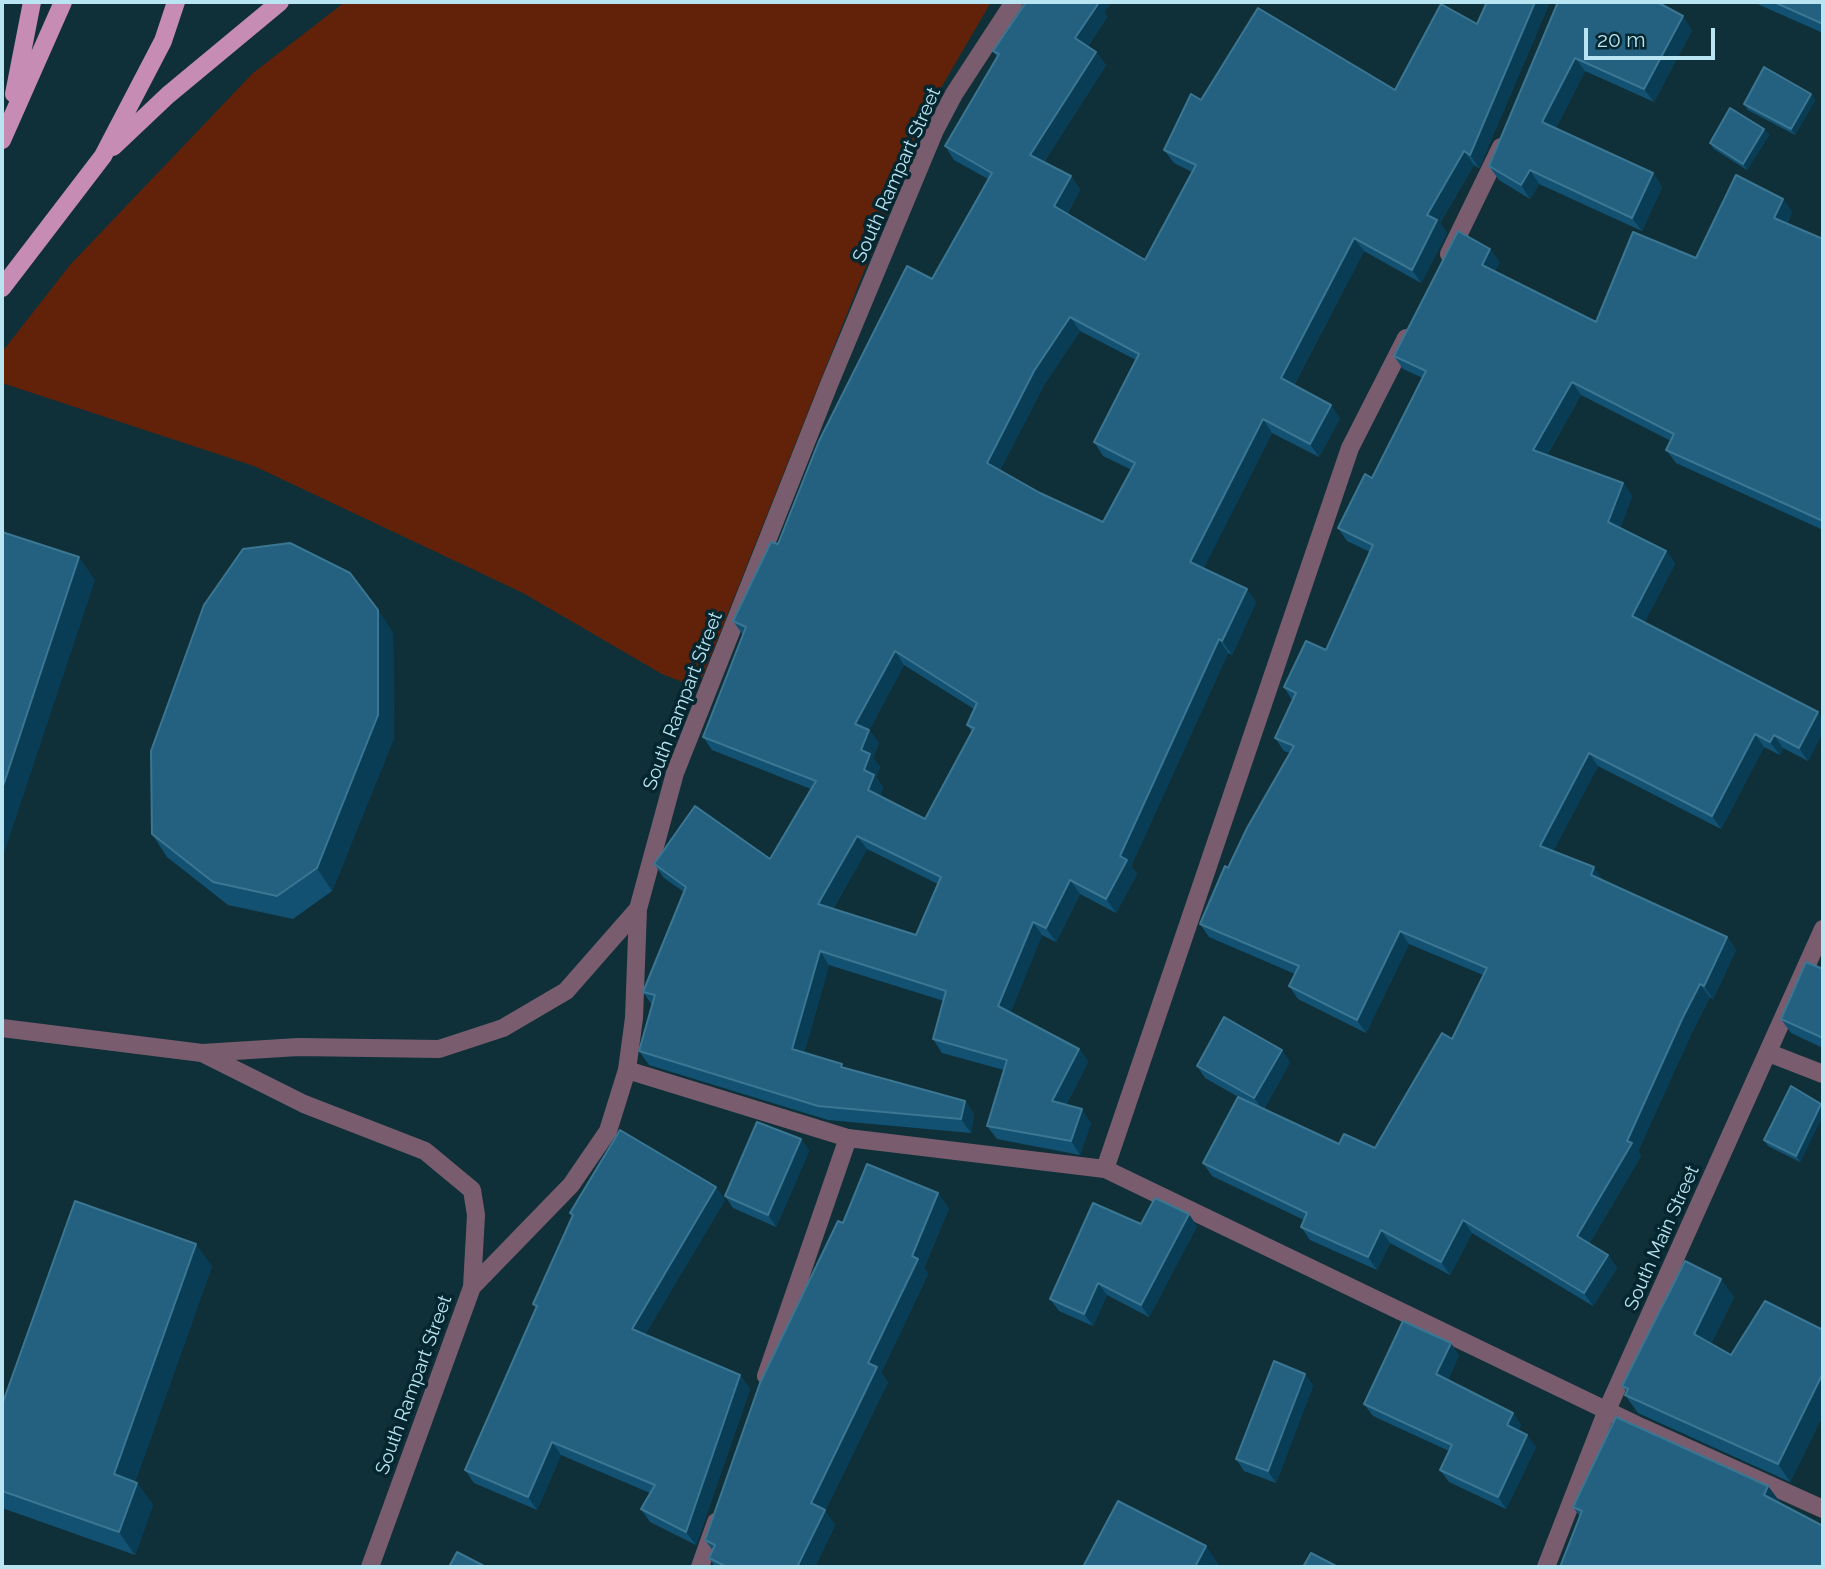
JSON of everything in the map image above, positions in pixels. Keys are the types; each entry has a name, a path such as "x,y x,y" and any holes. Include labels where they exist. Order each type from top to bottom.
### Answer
{"main road":[{"path":"5,132 32,2"},
{"path":"5,132 63,2"},
{"path":"103,156 163,41 176,2"},
{"path":"2,288 103,156 168,95 280,2"}],"street":[{"name":"South Rampart Street","path":"370,1567 472,1287 571,1185 608,1131 626,1070 634,1018 638,909 676,773 830,382 935,130 954,94 1014,2"},
{"path":"1444,265 1487,179 1508,129"},
{"path":"1105,1170 1350,448 1412,326"},
{"path":"2,1028 202,1053 298,1047 439,1049 503,1028 566,991 638,909"},
{"name":"South Main Street","path":"1546,1567 1607,1410 1823,929"},
{"path":"202,1053 304,1104 425,1151 472,1190 476,1215 472,1287"},
{"path":"1769,1053 1823,1074"},
{"path":"626,1070 848,1138 1105,1170 1607,1410 1823,1509"},
{"path":"758,1398 848,1138"},
{"path":"700,1567 722,1502"}],"shaded area":[{"path":"345,2 991,2 928,110 698,688 662,674 523,593 254,466 2,383 2,352 70,265 253,73"}],"building":[{"path":"1026,2 1098,4 1075,38 1096,52 1030,155 1071,176 1054,206 1145,260 1196,165 1164,150 1191,94 1201,100 1258,8 1395,90 1441,4 1477,24 1487,2 1535,2 1470,155 1464,151 1427,215 1437,220 1412,270 1354,238 1281,378 1331,405 1310,444 1263,419 1190,562 1247,589 1222,641 1219,639 1120,856 1127,860 1106,899 1070,880 1046,928 1033,922 998,1006 1079,1049 1052,1101 1082,1109 1071,1141 987,1126 1007,1060 933,1039 946,991 820,951 792,1049 842,1064 841,1067 965,1101 961,1119 818,1106 639,1051 655,995 643,992 686,887 654,864 695,806 770,859 816,781 703,737 746,627 733,621 771,542 778,544 819,441 907,266 932,279 992,173 945,146 999,54 993,51","holes":["1070,317 1139,354 1094,442 1135,463 1103,522 1040,493 987,463 1034,371","895,651 977,703 967,725 974,728 925,819 868,790 874,775 864,770 870,754 861,750 869,730 855,724","857,836 941,877 916,935 818,904"]},
{"path":"1558,2 1657,2 1683,16 1644,89 1575,58 1542,122 1653,173 1632,218 1530,170 1521,185 1489,166"},
{"path":"1774,2 1823,2 1823,24"},
{"path":"1764,67 1811,94 1791,129 1744,104"},
{"path":"1730,108 1764,129 1743,164 1710,143"},
{"path":"1736,175 1783,199 1774,218 1823,239 1823,521 1666,450 1674,434 1572,382 1533,450 1623,483 1608,522 1666,551 1632,616 1818,712 1799,748 1774,735 1770,742 1755,734 1712,816 1589,753 1540,846 1594,867 1591,875 1727,937 1704,986 1700,984 1683,1017 1627,1141 1632,1143 1577,1236 1608,1255 1584,1293 1463,1220 1441,1262 1381,1230 1368,1257 1301,1227 1307,1213 1203,1163 1238,1097 1339,1144 1344,1134 1375,1148 1442,1033 1452,1039 1487,968 1400,931 1357,1020 1289,986 1299,966 1200,924 1225,866 1228,868 1247,828 1294,746 1275,738 1296,693 1284,687 1306,641 1326,650 1373,545 1338,528 1365,474 1372,478 1426,371 1394,356 1458,231 1490,249 1482,265 1596,322 1633,232 1696,258"},
{"path":"2,532 79,557 2,789"},
{"path":"290,543 350,573 378,610 378,715 317,868 277,896 213,882 152,834 151,751 204,605 243,549"},
{"path":"1806,962 1823,969 1823,1038 1781,1019"},
{"path":"1224,1017 1282,1050 1254,1098 1197,1066"},
{"path":"1791,1086 1821,1104 1796,1156 1764,1140"},
{"path":"757,1122 801,1139 768,1215 725,1196"},
{"path":"620,1130 716,1187 632,1329 740,1375 686,1532 641,1509 655,1485 552,1442 528,1497 465,1470 537,1306 533,1304 573,1215 570,1213"},
{"path":"867,1164 938,1193 912,1256 918,1259 868,1363 877,1367 811,1503 825,1510 797,1567 727,1567 709,1558 715,1545 705,1540 760,1383 838,1221 843,1223"},
{"path":"1155,1198 1189,1214 1141,1305 1098,1283 1084,1314 1050,1299 1093,1203 1141,1224"},
{"path":"75,1201 196,1244 114,1474 137,1483 119,1532 2,1491 2,1405"},
{"path":"1685,1261 1721,1279 1694,1334 1731,1355 1765,1301 1823,1330 1823,1373 1778,1464 1625,1395 1628,1389 1622,1386"},
{"path":"1403,1321 1451,1343 1436,1374 1513,1413 1507,1425 1527,1435 1498,1497 1440,1470 1452,1445 1364,1404"},
{"path":"1274,1361 1305,1374 1268,1471 1236,1459"},
{"path":"1616,1417 1768,1486 1764,1495 1823,1526 1823,1567 1560,1567 1582,1511 1573,1507"},
{"path":"1118,1501 1206,1546 1195,1567 1083,1567"},
{"path":"457,1552 486,1567 449,1567"},
{"path":"1311,1553 1338,1567 1303,1567"}]}
